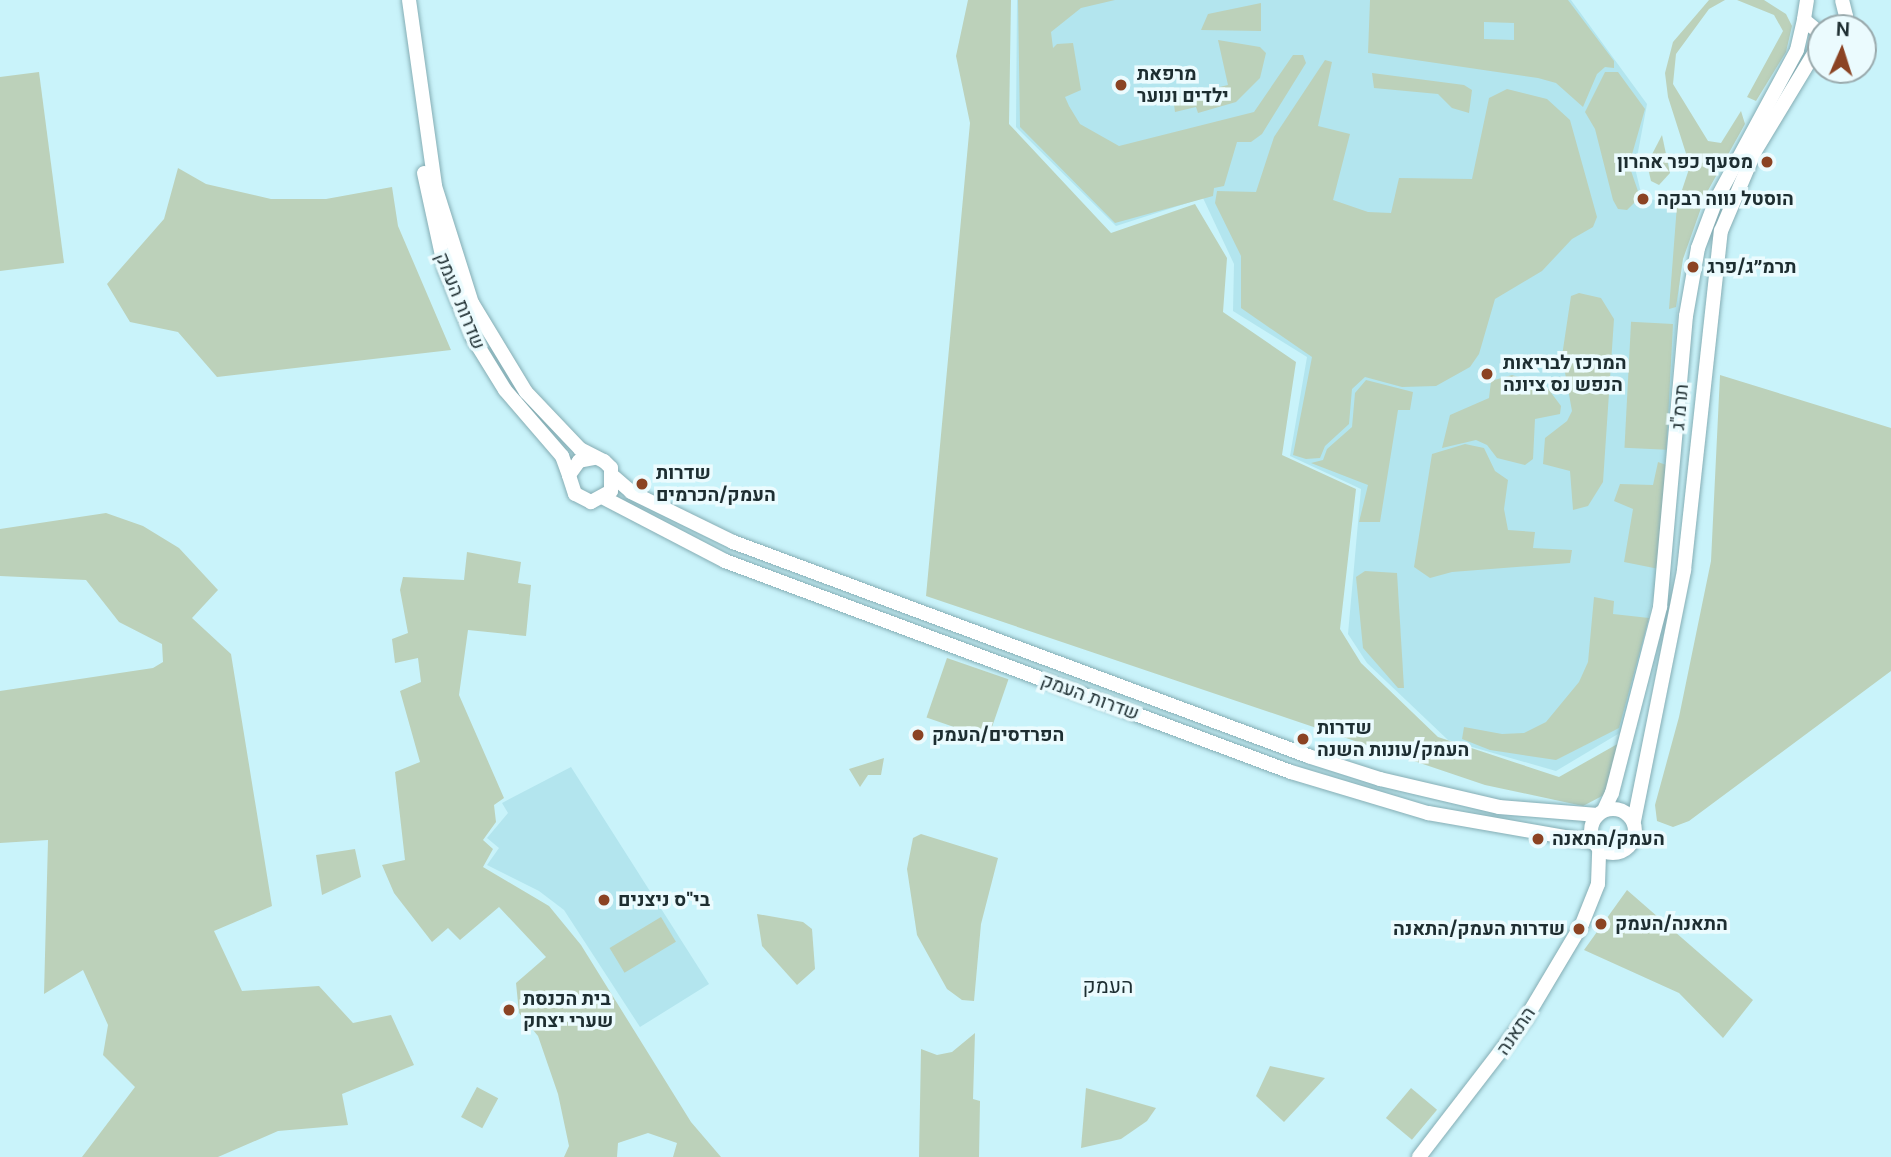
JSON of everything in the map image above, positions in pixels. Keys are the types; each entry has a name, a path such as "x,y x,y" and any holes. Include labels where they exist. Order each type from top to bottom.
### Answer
{"street":[{"name":"שדרות העמק","path":"409,0 421,98 439,205 472,303 526,392 580,449 596,458"},
{"name":"תרמ\"ג","path":"1601,813 1612,793 1660,607 1686,316 1698,248 1716,200 1797,50 1807,0"},
{"name":"תרמ\"ג","path":"1634,821 1684,570 1721,231 1755,151 1807,65"},
{"name":"שדרות העמק","path":"421,98 427,197 458,305 482,356 519,408 562,456 569,475"},
{"path":"596,458 608,464 614,477 604,498 590,502 577,497 569,475 579,461 596,458"},
{"name":"שדרות העמק","path":"614,477 631,492 733,542 1308,756 1380,779 1499,807 1601,813"},
{"name":"שדרות העמק","path":"604,498 725,561 1291,772 1428,813 1596,845"},
{"path":"1624,811 1634,821 1633,841 1621,851 1596,845 1591,831 1601,813 1624,811"},
{"name":"התאנה","path":"1595,894 1600,874 1596,845"},
{"name":"התאנה","path":"1419,1157 1526,1018 1582,924 1595,894 1621,851"}],"shaded area":[{"name":"המרכז לבריאות הנפש נס ציונה","path":"1017,0 1571,0 1647,104 1635,168 1641,193 1685,216 1655,589 1623,731 1556,771 1448,740 1367,663 1348,634 1361,489 1290,456 1307,357 1233,311 1234,264 1203,198 1116,226 1016,127"},
{"name":"בי\"ס ניצנים","path":"571,767 709,984 640,1027 564,910 539,891 487,865 499,848 487,838 508,813 502,803"}],"green space":[{"path":"968,0 1011,0 1009,124 1111,233 1195,204 1227,258 1223,312 1296,362 1282,455 1356,489 1340,629 1361,663 1438,737 1559,777 1621,742 1604,795 1583,806 1485,785 926,596 970,123 956,56"},
{"path":"1018,0 1115,0 1081,8 1051,32 1053,48 1057,44 1073,43 1081,90 1065,97 1069,106 1080,124 1119,146 1254,112 1293,55 1303,55 1306,63 1262,134 1251,142 1237,142 1224,186 1214,188 1213,196 1115,223 1020,127"},
{"path":"1370,0 1568,0 1614,61 1614,68 1605,67 1597,74 1583,107 1556,83 1538,78 1368,53","holes":["1484,22 1514,23 1514,40 1484,39"]},
{"path":"1709,0 1725,0 1709,9 1676,54 1673,84 1708,141 1721,143 1741,111 1745,124 1706,194 1683,259 1676,307 1669,309 1677,205 1690,166 1668,97 1665,73 1673,42"},
{"path":"1737,0 1764,0 1786,14 1792,26 1786,52 1756,101 1747,97 1783,31 1774,15"},
{"path":"1261,3 1261,31 1201,30 1208,14"},
{"path":"1218,40 1260,47 1266,53 1260,78 1236,102 1198,113 1196,107 1175,112 1173,98 1228,85"},
{"path":"1325,60 1332,62 1318,126 1350,134 1333,200 1368,212 1391,213 1399,178 1472,179 1489,98 1507,89 1547,99 1570,120 1597,217 1593,227 1572,239 1542,271 1495,299 1479,354 1470,367 1436,386 1402,387 1365,377 1352,389 1349,424 1325,446 1320,458 1306,459 1293,455 1312,357 1241,308 1241,256 1215,203 1217,191 1256,192 1274,137"},
{"path":"39,72 64,263 0,271 0,77"},
{"path":"1605,72 1618,72 1645,109 1629,165 1640,197 1627,210 1618,209 1613,200 1595,129 1585,112"},
{"path":"1372,73 1464,85 1472,90 1469,113 1452,108 1438,94 1374,88"},
{"path":"1662,135 1670,173 1659,185 1651,181 1647,164"},
{"path":"178,168 206,184 271,199 326,199 392,187 398,226 451,350 217,377 178,332 130,322 107,284 164,219"},
{"path":"1579,293 1601,298 1614,319 1603,482 1588,506 1573,510 1570,471 1543,464 1545,438 1567,421 1572,411 1562,356 1571,296"},
{"path":"1631,322 1673,324 1666,450 1624,448"},
{"path":"1512,375 1546,386 1561,406 1560,414 1535,419 1533,459 1525,465 1497,458 1487,445 1476,440 1442,448 1450,415 1489,398 1491,381"},
{"path":"1720,375 1891,428 1891,671 1689,821 1673,827 1657,821 1655,805 1679,717 1711,561"},
{"path":"1366,380 1413,392 1410,410 1398,410 1380,522 1359,522 1368,485 1311,463 1323,460 1327,449 1352,427 1355,393"},
{"path":"1465,444 1484,448 1495,471 1508,480 1504,509 1508,530 1535,532 1533,548 1572,550 1570,563 1452,572 1430,578 1414,567 1432,454"},
{"path":"1658,462 1666,465 1659,569 1624,562 1633,509 1614,501 1620,484 1653,485"},
{"path":"106,513 143,526 179,548 218,590 192,618 231,654 272,906 214,931 242,991 319,986 353,1023 391,1015 414,1065 342,1094 348,1125 278,1131 218,1157 82,1157 135,1087 103,1055 108,1025 83,970 44,994 48,840 0,843 0,691 153,668 163,662 162,644 119,622 86,580 0,576 0,529"},
{"path":"467,552 521,562 518,583 531,585 526,636 468,630 459,695 504,798 494,805 496,822 483,840 493,849 483,867 549,906 581,945 691,1122 721,1157 673,1157 677,1143 648,1133 618,1143 617,1157 564,1157 569,1146 558,1094 538,1036 519,1013 516,983 546,957 499,907 460,940 448,928 432,942 394,893 382,865 405,860 395,772 420,762 400,691 421,682 418,658 395,663 392,639 408,633 400,590 403,577 464,580"},
{"path":"1365,571 1397,573 1404,688 1398,688 1363,648 1356,577"},
{"path":"1594,597 1614,601 1613,614 1649,618 1619,728 1556,760 1490,750 1462,739 1464,727 1502,734 1524,733 1546,722 1579,682 1588,662"},
{"path":"947,658 1008,679 988,739 926,718"},
{"path":"884,758 881,775 868,775 860,787 849,769"},
{"path":"921,834 998,858 981,924 974,1001 962,1000 947,989 917,935 907,869 913,838"},
{"path":"355,849 361,877 322,895 316,855"},
{"path":"1627,890 1753,1000 1723,1038 1679,993 1584,950"},
{"path":"757,914 803,922 812,929 815,969 797,985 762,946"},
{"path":"661,917 676,942 625,973 610,948"},
{"path":"975,1033 973,1099 980,1101 979,1157 919,1157 921,1049 937,1055 952,1052"},
{"path":"1270,1066 1325,1078 1284,1122 1256,1096"},
{"path":"477,1087 498,1098 482,1128 461,1117"},
{"path":"1086,1088 1156,1108 1147,1121 1121,1139 1081,1148"},
{"path":"1411,1088 1437,1110 1412,1140 1386,1118"}],"place":[{"name":"מרפאת ילדים ונוער","path":"1121,85"},
{"name":"מסעף כפר אהרון","path":"1767,162"},
{"name":"הוסטל נווה רבקה","path":"1643,199"},
{"name":"תרמ״ג/פרג","path":"1693,267"},
{"name":"המרכז לבריאות הנפש נס ציונה","path":"1487,374"},
{"name":"שדרות העמק/הכרמים","path":"642,484"},
{"name":"הפרדסים/העמק","path":"918,735"},
{"name":"שדרות העמק/עונות השנה","path":"1303,739"},
{"name":"העמק/התאנה","path":"1538,839"},
{"name":"בי\"ס ניצנים","path":"604,900"},
{"name":"התאנה/העמק","path":"1601,924"},
{"name":"שדרות העמק/התאנה","path":"1579,929"},
{"name":"בית הכנסת שערי יצחק","path":"509,1010"}],"district":[{"name":"העמק","path":"1108,986"}]}
